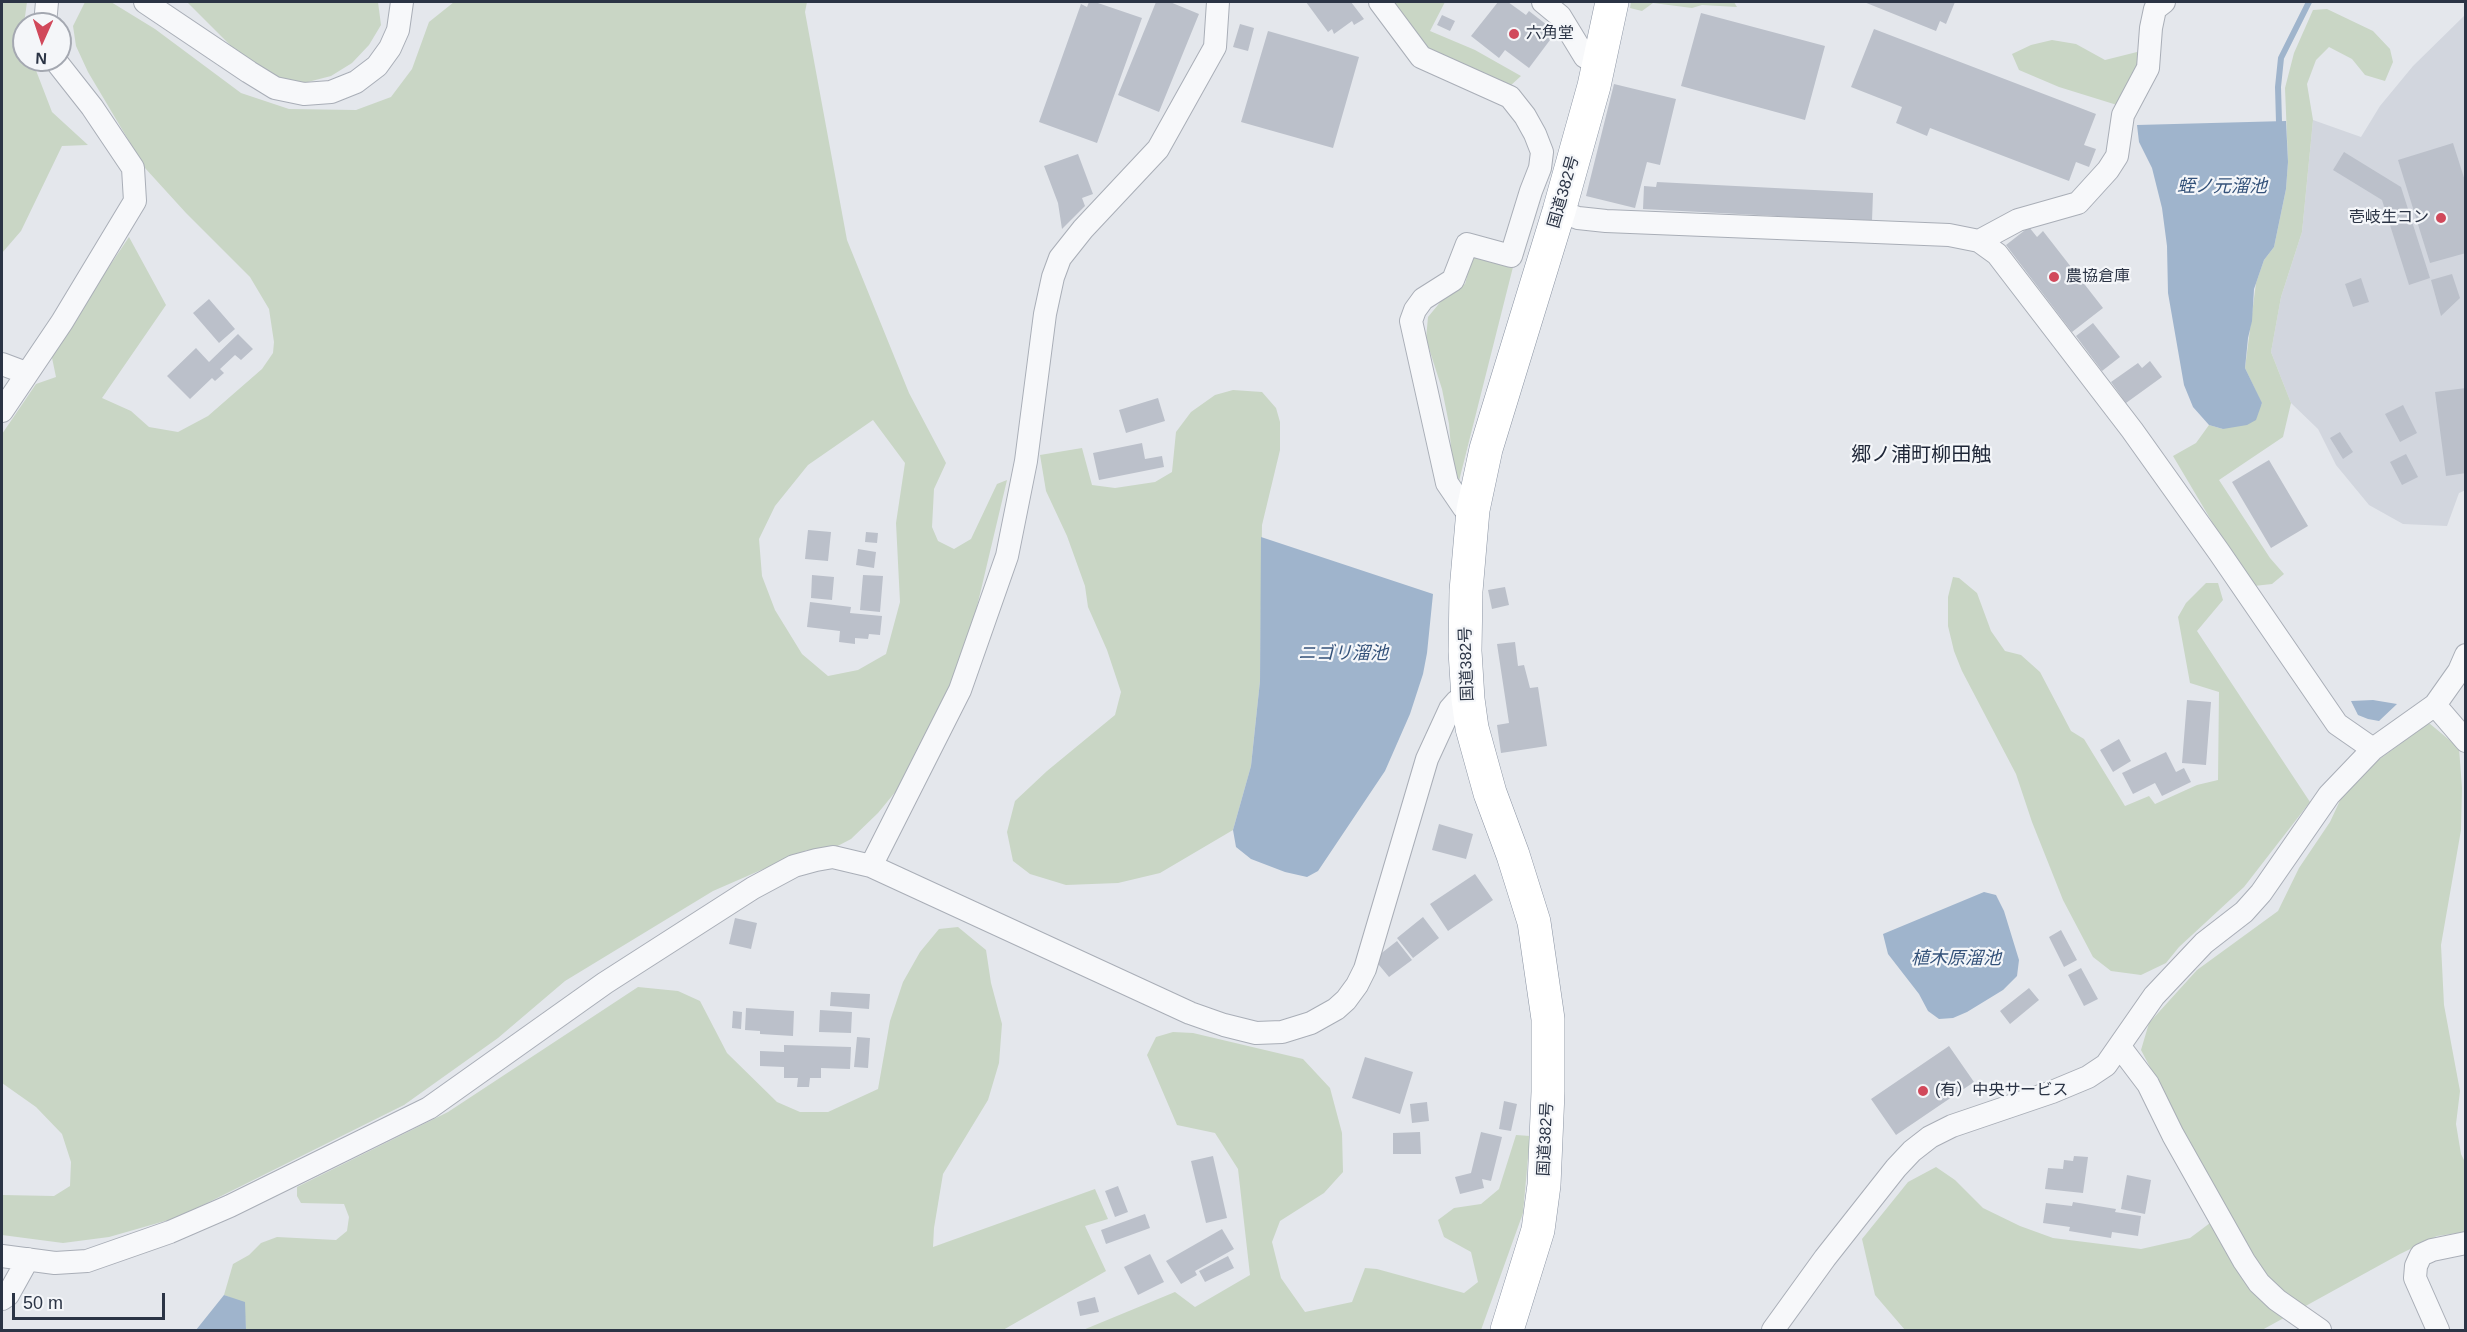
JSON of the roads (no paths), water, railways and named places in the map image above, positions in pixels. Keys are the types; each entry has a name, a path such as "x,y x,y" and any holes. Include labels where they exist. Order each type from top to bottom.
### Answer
{"highway":[{"name":"国道382号","path":"1507,1330 1538,1230 1544,1185 1548,1019 1534,922 1490,793 1472,728 1468,699 1466,591 1473,510 1486,449 1559,211 1599,63 1612,2"}],"street":[{"path":"145,2 275,88 304,94 331,92 356,82 377,66 390,48 398,30 402,2"},
{"path":"871,866 960,690 1007,556 1026,461 1045,314 1053,277 1060,258 1083,229 1158,149 1215,47 1218,2"},
{"path":"1380,2 1421,57 1510,97 1525,116 1542,153 1540,168 1530,191 1512,256 1467,244 1453,280 1423,299 1411,321 1447,483 1464,508 1473,510"},
{"path":"1543,2 1560,16 1585,57 1599,63"},
{"path":"1978,241 2018,220 2078,203 2108,170 2117,156 2123,115 2148,68 2155,9 2164,2"},
{"path":"2,411 103,258 135,201 133,168 92,107 64,72"},
{"path":"1559,211 1578,218 1606,221 1948,235 1978,241 1997,254 2132,430 2337,724 2373,749"},
{"path":"2,364 26,374"},
{"path":"1773,1330 1825,1258 1912,1151 1930,1137 1952,1126 2052,1092 2088,1077 2106,1065 2121,1047 2154,996 2204,943 2244,912 2261,893 2329,795 2373,749 2435,705 2459,671 2466,655"},
{"path":"2,1256 55,1263 87,1261 170,1232 230,1206 429,1108 605,982 753,888 794,866 816,860 833,857 871,866 1190,1012 1256,1033 1282,1032 1311,1023 1336,1009 1358,985 1365,969 1428,759 1450,709 1457,701 1468,699"},
{"path":"2435,705 2466,741"},
{"path":"2121,1047 2148,1084 2173,1135 2244,1261 2259,1283 2277,1300 2320,1330"},
{"path":"2438,1330 2415,1278 2415,1266 2421,1255 2432,1250 2448,1245 2466,1244"},
{"path":"2,1299 8,1296 28,1260"}],"water":[{"name":"蛭ノ元溜池","path":"2286,121 2288,162 2286,189 2274,247 2264,260 2254,289 2245,368 2262,403 2256,420 2247,425 2223,429 2209,425 2193,407 2184,385 2168,293 2167,246 2162,208 2152,168 2139,142 2137,125"},
{"name":"ニゴリ溜池","path":"1261,537 1433,594 1423,674 1410,714 1385,771 1318,871 1307,877 1285,872 1251,859 1236,847 1233,830 1251,766 1260,681"},
{"path":"2373,700 2397,704 2379,721 2358,715 2351,701"},
{"name":"植木原溜池","path":"1984,892 1996,895 2004,911 2019,960 2017,976 2003,990 1967,1012 1953,1018 1939,1019 1928,1011 1919,994 1888,954 1883,934"},
{"path":"224,1295 245,1302 246,1330 196,1330"}],"waterway":[{"path":"2279,122 2278,87 2281,58 2309,2"}],"place":[{"name":"六角堂","path":"1514,34"},
{"name":"壱岐生コン","path":"2441,218"},
{"name":"農協倉庫","path":"2054,277"},
{"name":"(有）中央サービス","path":"1923,1091"}],"district":[{"name":"郷ノ浦町柳田触","path":"1921,455"}]}
